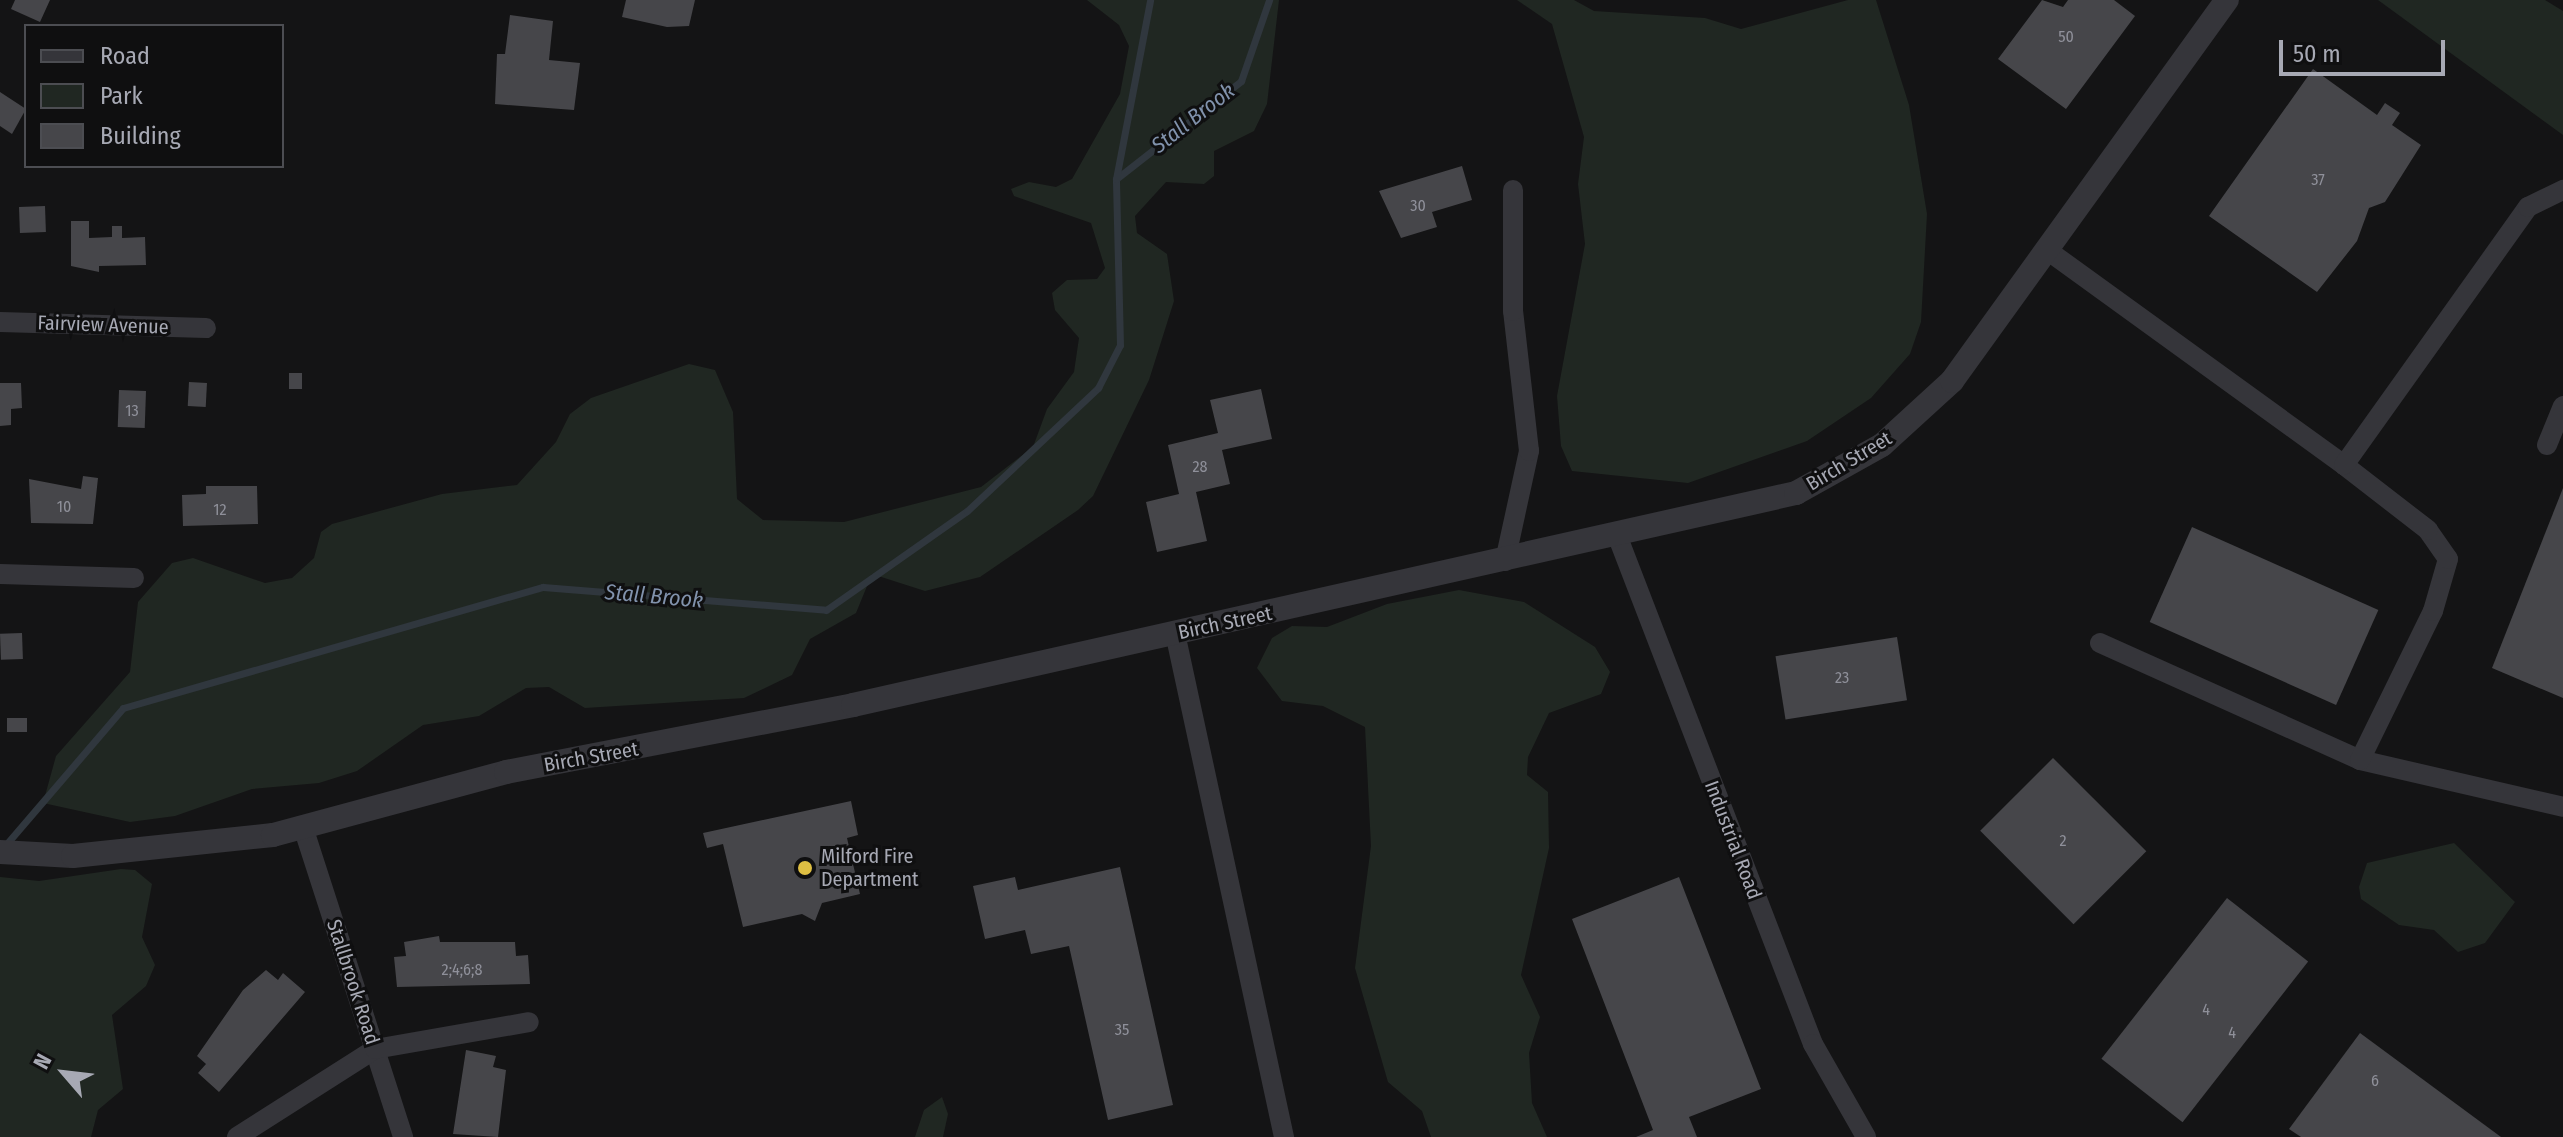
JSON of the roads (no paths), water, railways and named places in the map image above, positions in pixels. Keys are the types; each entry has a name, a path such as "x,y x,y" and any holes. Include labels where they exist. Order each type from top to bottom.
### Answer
{"street":[{"name":"Birch Street","path":"7,852 171,849 303,827 506,772 733,731 1505,561 1796,493 1882,445 1974,355 2227,0"},
{"path":"1505,561 1529,451 1513,311 1513,190"},
{"path":"2344,465 2528,207 2563,190"},
{"path":"2047,250 2344,465 2428,530 2448,559 2433,611 2360,760"},
{"name":"Fairview Avenue","path":"0,322 206,328"},
{"path":"2547,445 2563,406"},
{"name":"Industrial Road","path":"1617,535 1813,1044 1866,1137"},
{"path":"0,574 134,578"},
{"path":"1175,633 1284,1137"},
{"path":"2100,643 2360,760 2563,807"},
{"name":"Stallbrook Road","path":"303,827 403,1137"},
{"path":"237,1137 375,1049 529,1022"}],"waterway":[{"name":"Stall Brook","path":"3,848 123,708 543,587 826,610 967,511 1098,388 1120,345 1116,179 1150,0"},
{"name":"Stall Brook","path":"1116,179 1241,81 1269,0"}],"place":[{"name":"Milford Fire Department","path":"805,868"}]}
